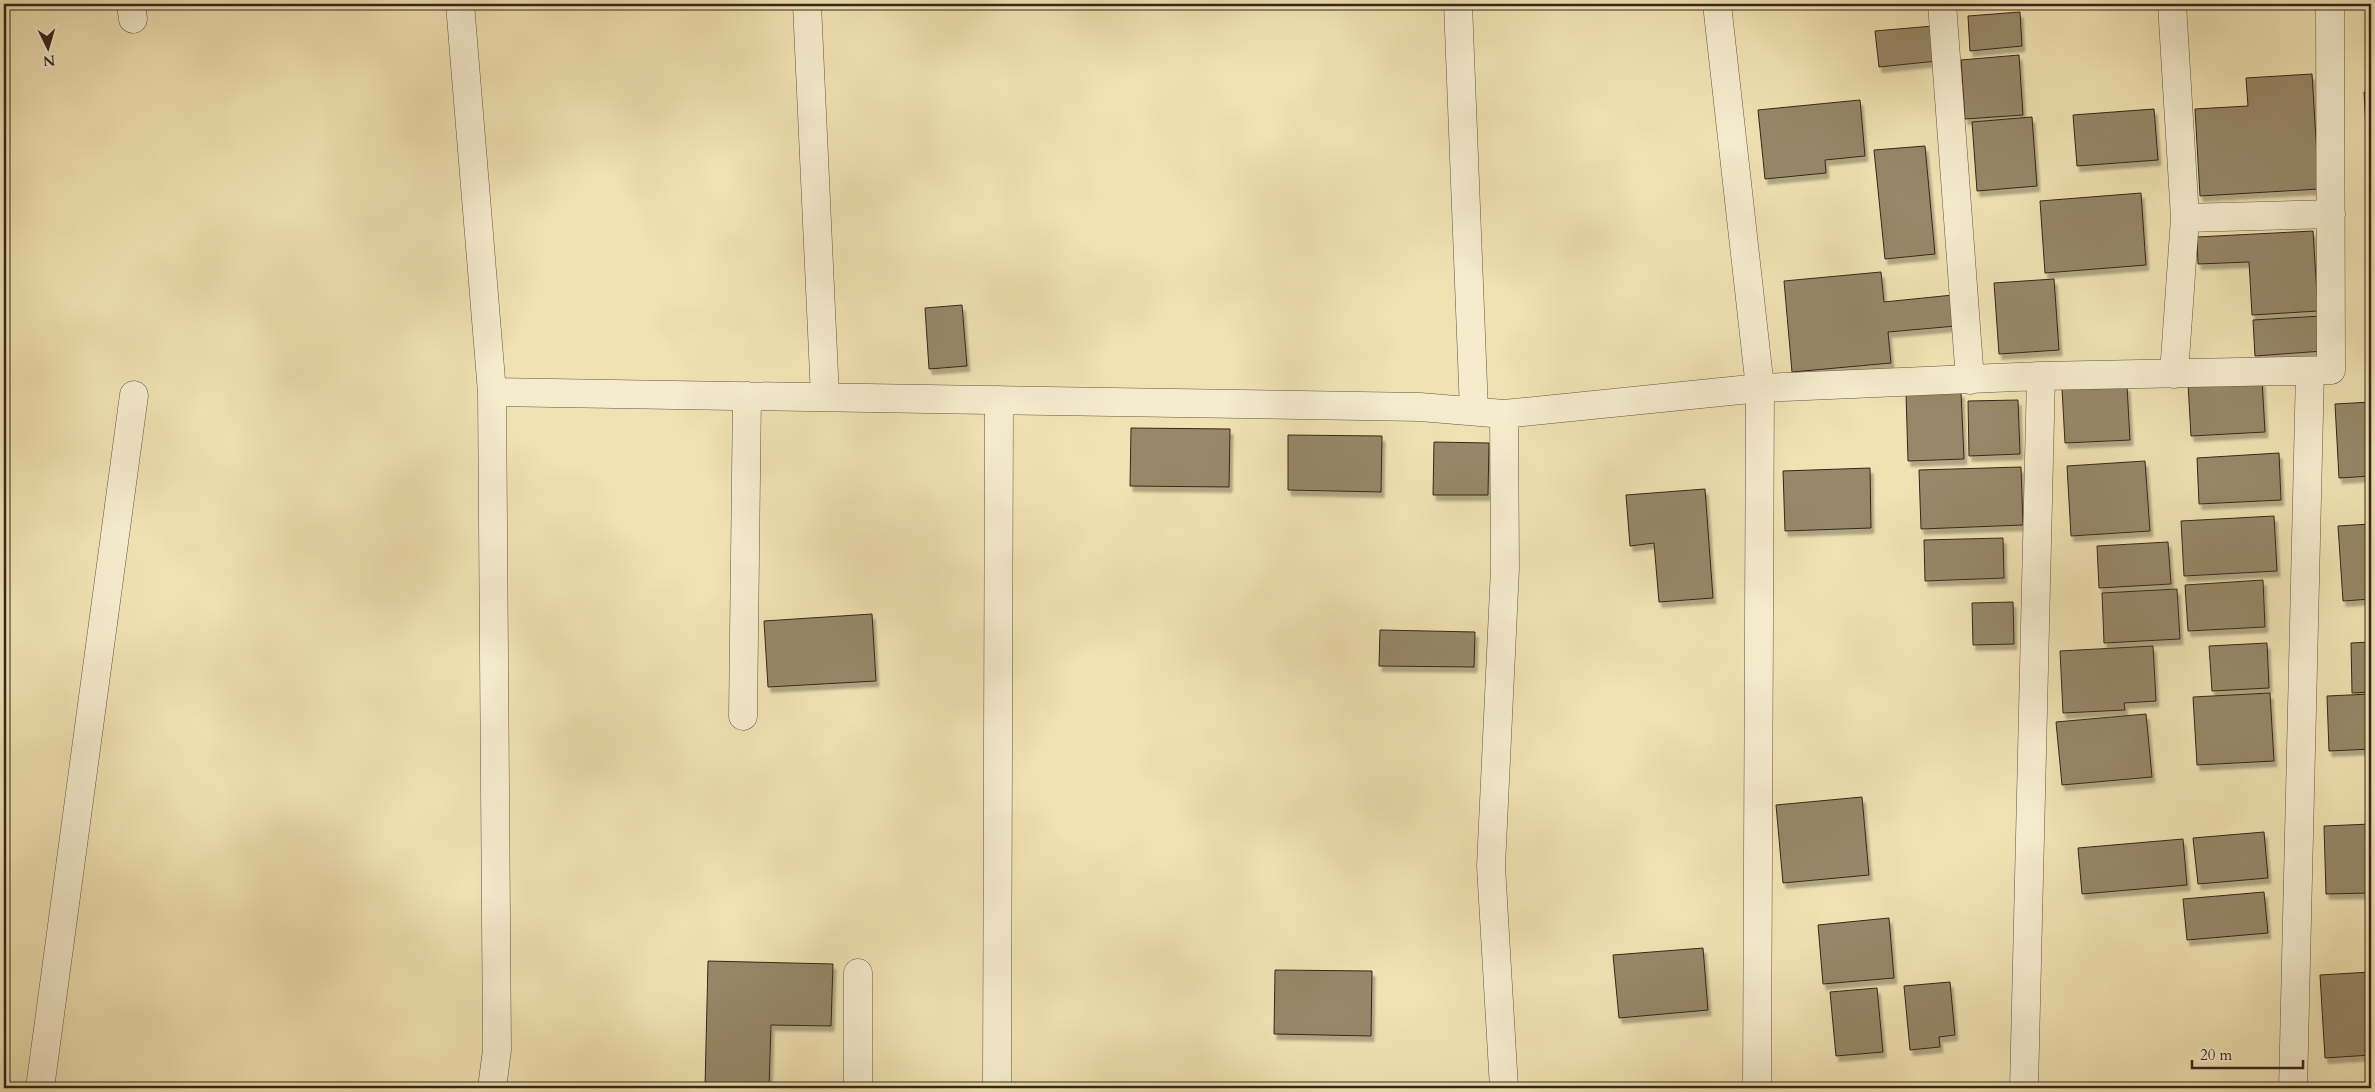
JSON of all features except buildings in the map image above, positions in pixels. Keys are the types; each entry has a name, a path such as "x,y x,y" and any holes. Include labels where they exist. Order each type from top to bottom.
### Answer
{"street":[{"path":"460,4 492,392 497,1050 492,1088"},
{"path":"807,4 825,397"},
{"path":"1458,4 1474,412"},
{"path":"1717,4 1760,388 1757,1088"},
{"path":"1942,4 1970,380"},
{"path":"2172,4 2185,218 2174,374"},
{"path":"492,392 1420,407 1504,414 1760,388 2041,376 2331,370 2330,4"},
{"path":"2185,218 2331,214"},
{"path":"2293,1088 2310,371"},
{"path":"2024,1088 2041,376"},
{"path":"40,1088 134,395"},
{"path":"743,716 747,396"},
{"path":"998,1088 999,400"},
{"path":"1504,414 1504,568 1491,866 1504,1088"},
{"path":"858,972 858,1088"}]}
